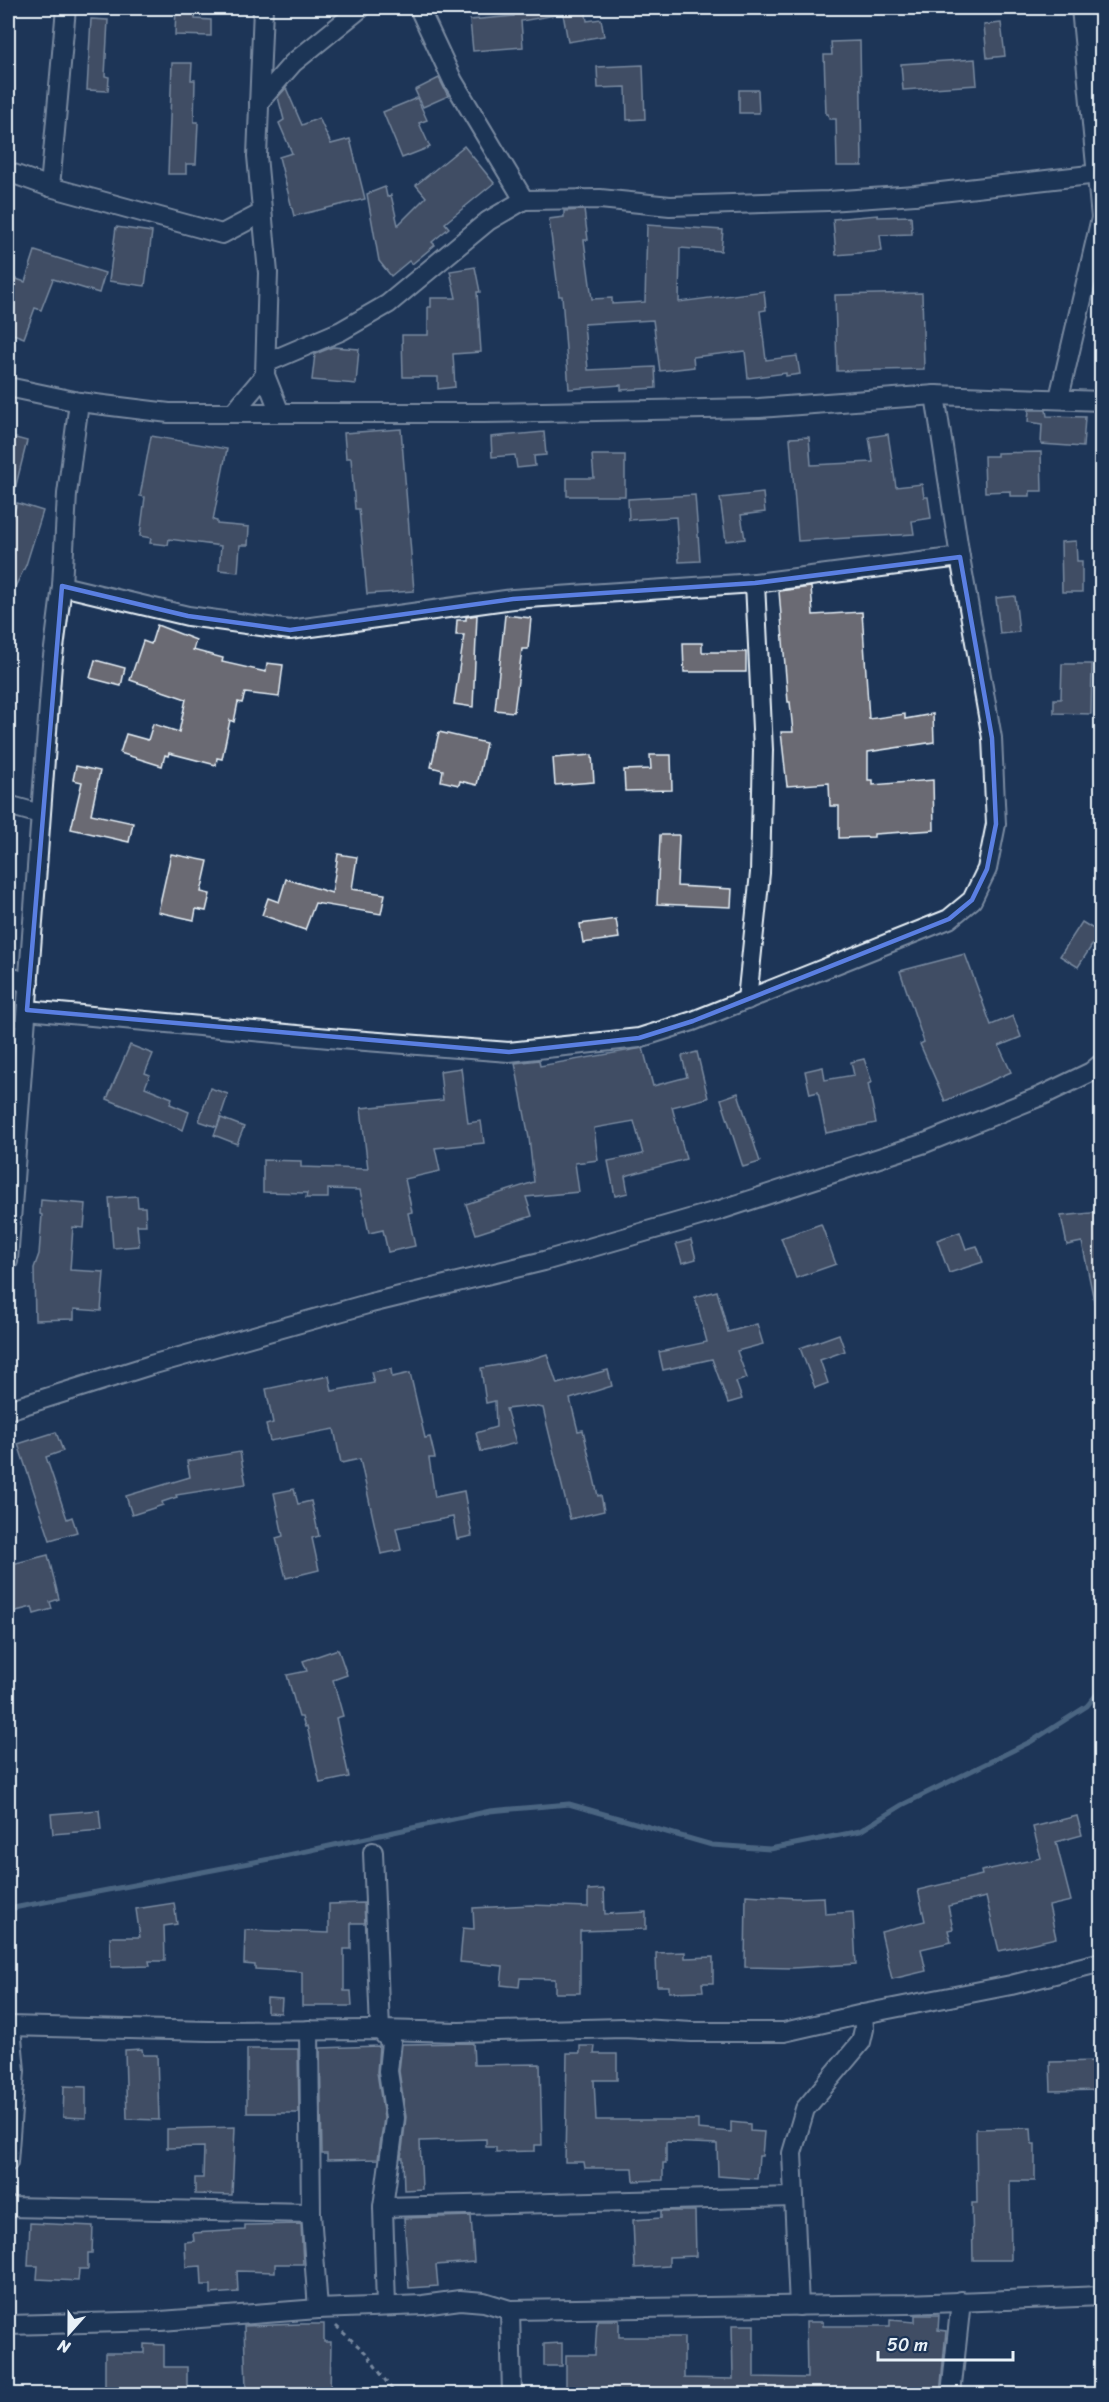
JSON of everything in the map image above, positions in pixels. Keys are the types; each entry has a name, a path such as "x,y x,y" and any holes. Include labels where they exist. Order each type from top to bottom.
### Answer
{"street":[{"path":"50,187 66,8"},
{"path":"263,8 257,156 268,273 265,369 280,413"},
{"path":"259,102 293,63 361,8"},
{"path":"419,8 453,81 524,200"},
{"path":"1059,398 1101,219 1081,8"},
{"path":"8,172 50,187 222,234 262,213"},
{"path":"233,413 265,369 341,331 388,304 488,221 524,200 600,199 670,206 828,201 915,195 1098,174"},
{"path":"8,387 79,402 169,413 483,413 759,408 935,395 1101,401"},
{"path":"27,1010 509,1052 639,1038 693,1021 949,919 972,900 987,869 996,824 992,738 960,557 935,395"},
{"path":"8,1261 52,664 62,586 67,494 79,402"},
{"path":"62,586 188,616 290,630 513,599 756,583 960,557"},
{"path":"747,1000 760,873 763,750 756,583"},
{"path":"8,806 40,814"},
{"path":"8,976 29,984"},
{"path":"8,1410 151,1365 371,1303 544,1262 717,1211 925,1143 1041,1096 1091,1072 1101,1063"},
{"path":"373,1851 380,2030 391,2042 388,2072 394,2118 383,2206 386,2306"},
{"path":"8,2159 15,2071 9,2027 459,2032 624,2028 692,2032 784,2032 1011,1985 1101,1962"},
{"path":"799,2306 792,2153 805,2109 861,2042 864,2029 863,2014"},
{"path":"309,2030 312,2213 318,2309"},
{"path":"383,2206 794,2197"},
{"path":"8,2207 312,2213"},
{"path":"8,2325 161,2320 318,2309 423,2305 460,2300 484,2302 510,2310 799,2306 1101,2296"},
{"path":"951,2394 961,2301"},
{"path":"510,2310 512,2394"}],"path":[{"path":"318,2309 366,2353 395,2394"}],"highlighted area":[{"path":"960,557 992,738 996,824 987,869 972,900 949,919 693,1021 639,1038 509,1052 27,1010 62,586 188,616 290,630 513,599 755,583"}],"building":[{"path":"176,8 195,8 195,19 211,20 211,36 175,35"},
{"path":"513,8 555,8 556,15 521,21 523,47 473,51 470,20 514,16"},
{"path":"562,8 585,8 587,21 601,19 604,36 568,42"},
{"path":"91,19 108,20 105,76 109,77 108,91 87,90"},
{"path":"1001,23 1005,56 987,58 984,25"},
{"path":"860,41 862,166 837,166 836,119 829,119 826,114 824,55 832,55 831,42"},
{"path":"975,59 977,85 903,90 901,64"},
{"path":"172,63 192,63 191,80 195,80 194,122 198,122 196,164 186,164 186,174 168,174"},
{"path":"643,65 645,119 627,120 626,87 598,88 597,67"},
{"path":"439,78 448,96 423,107 415,90"},
{"path":"286,88 302,125 319,118 331,144 350,139 365,199 294,216 279,157 292,153 279,123 284,120 278,97"},
{"path":"739,90 758,90 759,113 739,113"},
{"path":"417,98 427,120 419,123 430,147 402,158 383,112"},
{"path":"464,146 494,183 445,223 449,228 432,242 435,245 412,264 409,261 391,276 379,261 367,194 385,187 387,197 391,195 398,225 426,197 416,185"},
{"path":"584,210 588,240 584,240 592,299 612,298 612,304 645,302 647,225 723,230 721,251 680,248 679,302 764,291 766,310 760,311 766,360 797,356 800,374 786,376 786,373 748,378 745,351 693,357 694,367 660,371 653,320 584,324 588,370 655,367 656,388 621,390 621,385 569,389 562,296 559,296 549,219 564,217 564,211"},
{"path":"878,215 878,217 911,216 912,234 880,235 882,251 836,255 833,219"},
{"path":"116,227 152,232 145,286 109,281"},
{"path":"35,251 105,273 99,293 53,279 41,310 35,308 24,338 8,332 8,276 25,282"},
{"path":"475,267 480,292 477,292 481,352 453,354 455,387 438,389 438,377 403,377 402,335 428,335 428,307 431,307 431,298 456,298 450,271"},
{"path":"922,293 924,369 837,371 835,295"},
{"path":"333,347 359,349 356,384 312,380 315,354"},
{"path":"1029,410 1046,410 1047,416 1085,417 1083,447 1041,444 1042,424 1028,422"},
{"path":"401,429 414,591 367,594 359,509 355,509 351,458 346,458 344,433"},
{"path":"544,432 546,455 534,456 535,466 517,468 515,455 492,457 491,437"},
{"path":"888,434 896,487 922,484 924,497 928,497 931,518 912,521 914,534 798,541 790,438 809,437 811,465 873,462 869,437"},
{"path":"8,436 27,441 13,497 8,496"},
{"path":"151,436 227,449 213,520 217,521 217,524 249,527 248,545 240,545 238,572 219,570 221,546 169,539 168,545 150,543 151,538 140,536 145,497 140,496"},
{"path":"1041,452 1042,491 1030,491 1030,496 1010,496 1010,491 985,492 984,456 997,456 997,453"},
{"path":"592,455 625,455 625,496 567,496 567,478 594,478"},
{"path":"763,493 765,512 741,515 745,539 726,541 720,498"},
{"path":"695,495 700,561 679,562 676,517 629,520 628,499"},
{"path":"17,503 43,511 26,565 8,601 8,529"},
{"path":"1076,541 1077,561 1082,561 1082,592 1062,592 1061,542"},
{"path":"811,587 813,615 862,612 869,719 905,714 905,719 933,714 934,742 868,752 868,780 873,780 873,785 933,780 934,830 874,834 874,837 839,838 839,806 830,806 829,783 787,786 781,732 793,732 790,702 788,702 779,591"},
{"path":"1015,596 1019,632 1000,634 996,598"},
{"path":"477,615 473,707 454,704 464,635 456,635 457,620 466,620 466,617"},
{"path":"505,615 531,618 528,649 522,649 514,712 495,710"},
{"path":"157,625 196,640 193,650 223,658 222,662 266,672 267,663 283,665 279,697 245,693 242,703 238,702 234,722 230,720 222,759 217,758 216,765 169,753 168,756 165,755 162,766 120,753 126,734 148,740 153,724 179,732 186,699 130,680 143,641 151,644"},
{"path":"683,643 702,643 702,652 746,652 746,672 684,672"},
{"path":"95,660 125,668 121,686 90,678"},
{"path":"1062,664 1092,664 1091,714 1054,713 1054,699 1061,699"},
{"path":"439,732 486,743 477,785 460,781 459,785 441,781 443,770 431,767"},
{"path":"592,755 594,782 555,785 553,758"},
{"path":"650,755 671,755 672,790 625,791 624,770 651,769"},
{"path":"76,766 100,771 91,814 133,823 129,842 71,829 82,782 73,780"},
{"path":"660,835 679,835 677,886 732,889 731,907 657,904"},
{"path":"171,854 208,861 201,892 210,894 206,911 196,909 194,920 158,912"},
{"path":"338,854 357,857 352,889 385,894 381,914 315,903 305,930 262,915 268,898 279,902 286,879 332,893"},
{"path":"616,919 619,938 583,943 580,924"},
{"path":"1082,922 1100,933 1078,967 1060,956"},
{"path":"965,954 991,1025 1013,1016 1021,1037 999,1046 1011,1072 945,1101 920,1044 924,1042 900,971"},
{"path":"130,1045 153,1054 145,1073 150,1075 145,1087 172,1098 170,1104 189,1112 183,1130 107,1099"},
{"path":"643,1048 653,1086 687,1077 682,1056 697,1052 708,1098 672,1107 686,1159 625,1176 628,1193 615,1196 608,1161 643,1154 634,1121 594,1128 598,1160 575,1163 579,1192 526,1197 532,1216 476,1234 466,1204 534,1182 529,1138 515,1063 539,1060 540,1066"},
{"path":"864,1059 872,1082 868,1084 876,1123 826,1133 818,1092 810,1094 805,1071 823,1067 825,1080 854,1075 851,1062"},
{"path":"461,1068 468,1123 481,1121 484,1143 435,1148 440,1171 405,1179 412,1212 408,1213 415,1246 388,1252 383,1230 369,1233 360,1190 328,1189 328,1198 306,1198 307,1193 263,1192 263,1160 301,1161 301,1167 368,1169 361,1108 443,1100 440,1071"},
{"path":"210,1088 228,1094 217,1127 199,1121"},
{"path":"738,1093 760,1162 743,1167 721,1099"},
{"path":"221,1118 244,1127 237,1144 214,1135"},
{"path":"137,1196 138,1207 145,1207 146,1225 137,1225 139,1246 113,1248 109,1198"},
{"path":"41,1200 86,1204 84,1228 73,1227 70,1270 104,1272 101,1311 74,1309 74,1319 35,1320 34,1268 39,1254"},
{"path":"1101,1212 1101,1305 1095,1306 1082,1242 1067,1245 1061,1216"},
{"path":"821,1224 836,1264 796,1278 781,1238"},
{"path":"960,1232 966,1249 977,1246 983,1262 949,1273 937,1240"},
{"path":"691,1240 696,1259 682,1263 676,1244"},
{"path":"717,1291 728,1332 757,1324 763,1344 737,1351 747,1378 736,1382 742,1399 728,1403 712,1359 663,1370 659,1352 707,1342 695,1297"},
{"path":"839,1334 845,1351 820,1360 828,1383 815,1388 800,1348"},
{"path":"547,1354 557,1384 608,1370 612,1386 570,1399 578,1431 583,1430 598,1496 601,1495 604,1511 570,1519 543,1408 532,1406 506,1409 516,1443 481,1452 476,1433 496,1427 495,1401 486,1403 481,1368 528,1360"},
{"path":"391,1369 392,1377 410,1373 425,1438 430,1437 435,1458 429,1458 435,1497 464,1491 472,1536 457,1539 453,1517 396,1528 401,1550 381,1554 360,1459 341,1463 334,1429 270,1441 266,1425 273,1423 266,1389 329,1376 332,1391 374,1383 371,1372"},
{"path":"56,1432 63,1451 46,1457 67,1519 72,1517 77,1532 50,1540 18,1444"},
{"path":"240,1452 246,1484 176,1495 177,1497 162,1502 163,1505 132,1515 126,1496 190,1477 187,1461"},
{"path":"294,1489 298,1504 311,1501 319,1536 312,1538 319,1570 286,1578 276,1538 283,1536 274,1493"},
{"path":"48,1555 59,1599 50,1602 52,1609 34,1614 32,1607 12,1612 8,1595 8,1565"},
{"path":"338,1649 347,1675 333,1680 343,1716 336,1718 349,1777 320,1783 307,1726 305,1727 302,1717 299,1717 287,1675 307,1671 303,1661"},
{"path":"99,1810 101,1830 53,1834 51,1814"},
{"path":"1077,1816 1082,1835 1056,1842 1071,1901 1049,1906 1056,1938 999,1951 986,1897 948,1906 953,1929 948,1930 951,1942 921,1949 926,1971 892,1979 881,1932 925,1921 918,1890 982,1875 981,1871 1041,1858 1033,1827"},
{"path":"604,1889 605,1914 646,1912 646,1929 580,1931 580,1993 555,1993 555,1979 520,1978 519,1987 501,1985 503,1966 460,1962 463,1928 474,1929 473,1908 531,1905 588,1907 588,1890"},
{"path":"746,1895 824,1897 825,1914 853,1912 856,1964 793,1968 745,1967"},
{"path":"174,1903 177,1924 164,1926 165,1961 149,1961 150,1966 111,1967 110,1937 140,1937 136,1909"},
{"path":"364,1903 365,1923 351,1923 351,1949 344,1949 344,1991 351,1991 352,2006 302,2006 302,1972 255,1969 255,1965 244,1964 245,1930 329,1933 329,1904"},
{"path":"685,1952 685,1958 713,1957 713,1983 702,1983 703,1991 669,1992 669,1986 657,1986 656,1953"},
{"path":"267,1998 282,1999 281,2013 267,2012"},
{"path":"473,2043 474,2065 540,2064 542,2145 535,2145 535,2151 496,2152 496,2147 486,2147 486,2139 420,2141 422,2189 404,2190 403,2158 401,2158 406,2117 399,2071 402,2044"},
{"path":"379,2046 377,2072 384,2118 378,2159 327,2160 327,2154 322,2154 320,2048"},
{"path":"580,2046 595,2046 594,2054 617,2054 617,2080 594,2080 596,2120 698,2120 698,2129 731,2132 731,2122 750,2124 750,2131 764,2132 757,2179 718,2176 717,2144 666,2142 663,2180 634,2181 633,2168 585,2168 584,2162 565,2162 567,2053 580,2053"},
{"path":"142,2049 143,2055 157,2055 159,2120 127,2119 125,2050"},
{"path":"247,2049 298,2049 299,2113 247,2113"},
{"path":"1101,2061 1101,2090 1051,2091 1050,2062"},
{"path":"64,2086 86,2087 86,2118 63,2117"},
{"path":"235,2127 232,2195 195,2194 195,2178 203,2178 204,2147 167,2148 167,2129"},
{"path":"1031,2128 1032,2144 1035,2144 1035,2181 1010,2181 1011,2260 973,2260 972,2203 977,2203 976,2129"},
{"path":"661,2211 695,2211 696,2256 669,2257 669,2266 635,2268 633,2220 661,2218"},
{"path":"471,2216 474,2262 436,2265 438,2286 409,2288 404,2218"},
{"path":"30,2223 93,2226 92,2253 88,2253 88,2269 79,2269 78,2281 37,2279 38,2266 28,2266"},
{"path":"301,2224 303,2264 275,2264 275,2272 237,2271 238,2292 211,2294 211,2285 202,2285 201,2266 186,2267 185,2242 194,2241 193,2233 245,2230 245,2225"},
{"path":"915,2315 939,2315 938,2330 946,2331 940,2394 566,2393 566,2355 595,2355 597,2320 619,2320 619,2337 684,2337 684,2378 733,2379 732,2325 754,2325 754,2377 807,2378 806,2322 823,2322 823,2326 890,2326 890,2320 915,2322"},
{"path":"324,2324 324,2342 331,2342 330,2394 255,2394 255,2388 246,2389 244,2326"},
{"path":"562,2343 562,2366 544,2366 544,2344"},
{"path":"144,2344 164,2345 164,2367 187,2367 187,2394 105,2394 105,2353 144,2353"}],"waterway":[{"path":"8,1909 270,1859 490,1811 569,1804 712,1845 770,1849 860,1831 902,1805 1032,1741 1087,1706 1102,1688"}]}
